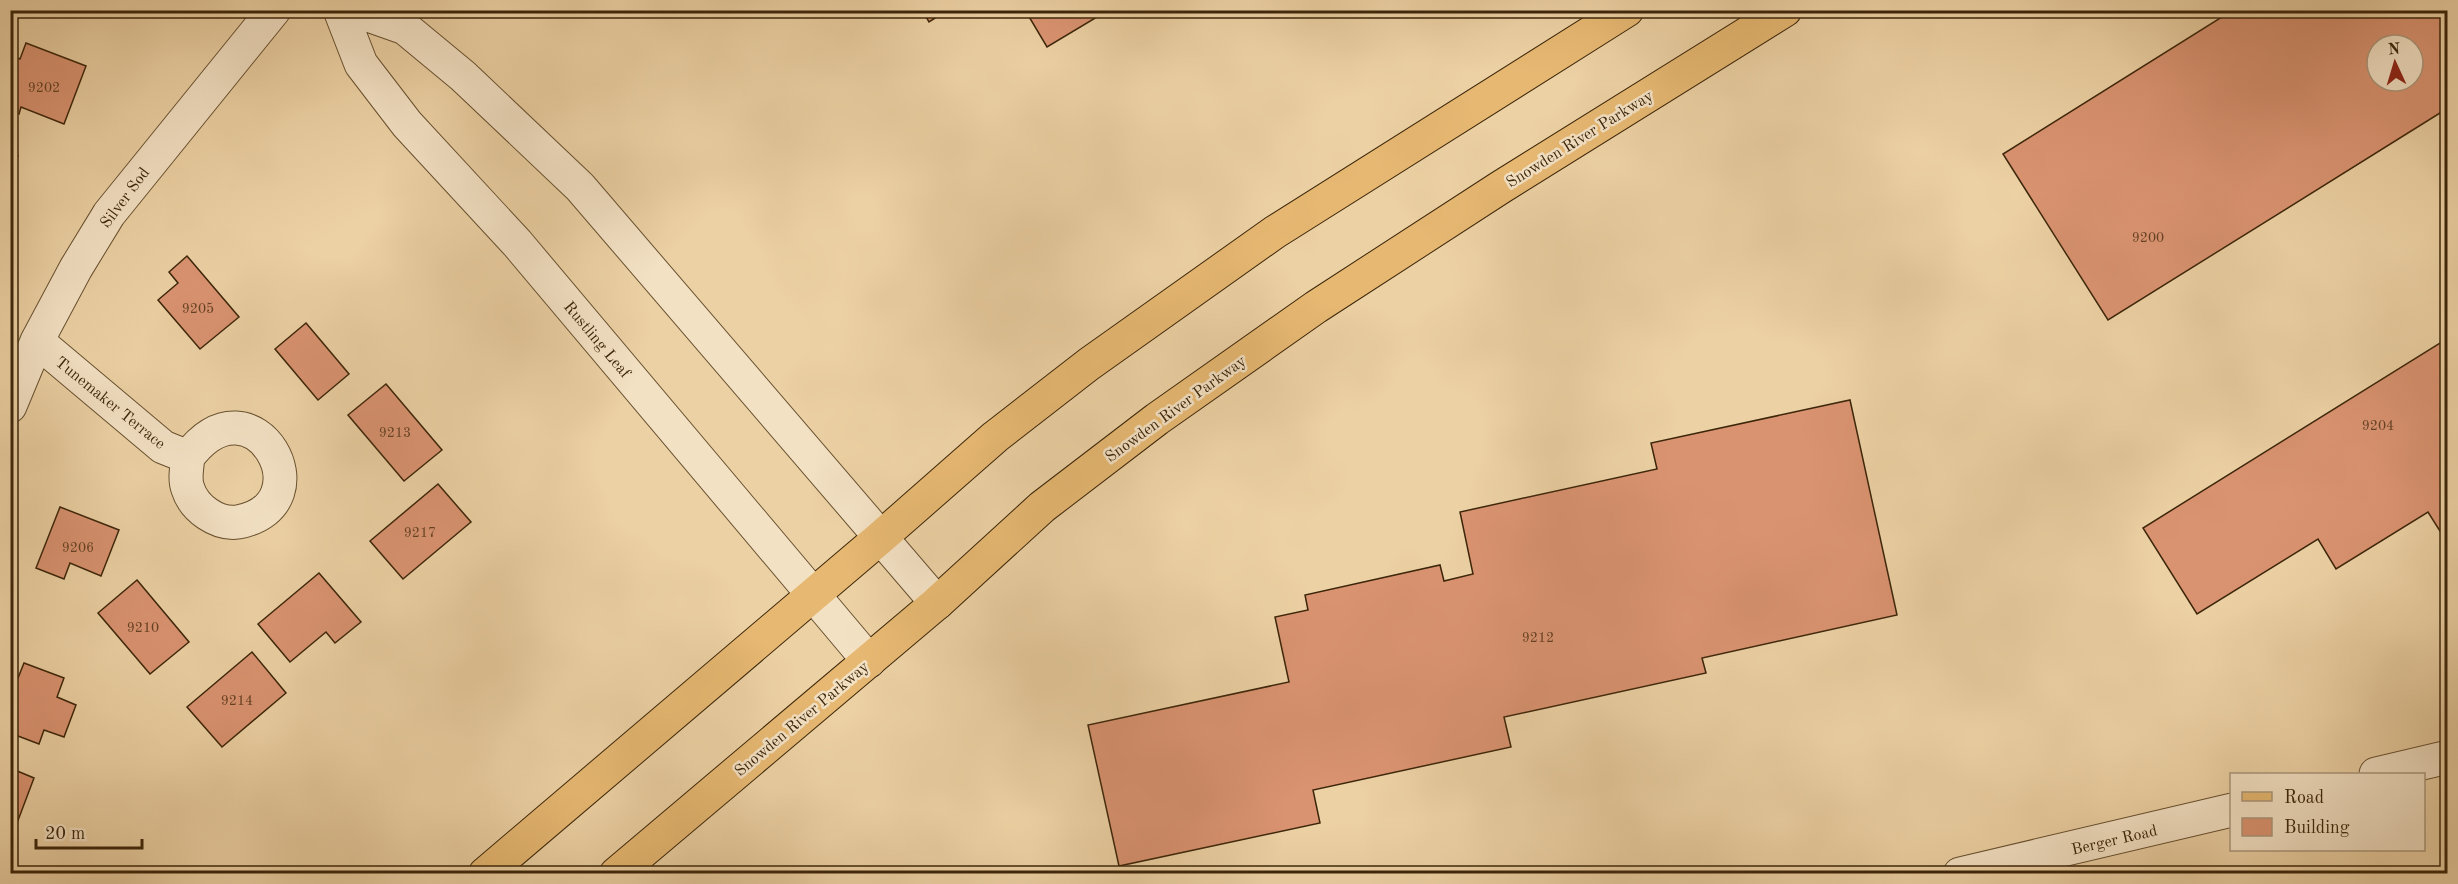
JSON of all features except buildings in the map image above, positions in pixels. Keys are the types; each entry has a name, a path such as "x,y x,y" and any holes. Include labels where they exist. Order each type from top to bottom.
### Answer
{"main road":[{"path":"485,873 880,538 995,436 1117,343 1275,232 1627,10"},
{"name":"Snowden River Parkway","path":"616,873 937,603 1042,507 1157,419 1316,307 1501,187 1785,10"}],"street":[{"name":"Silver Sod","path":"10,406 37,342 76,268 109,214 274,10"},
{"name":"Rustling Leaf","path":"340,10 361,64 407,124 517,243 869,661"},
{"path":"354,10 405,28 463,76 580,187 937,603"},
{"name":"Tunemaker Terrace","path":"37,342 163,447 188,457"},
{"path":"2380,773 2448,757"},
{"name":"Berger Road","path":"1960,873 2230,810"}]}
